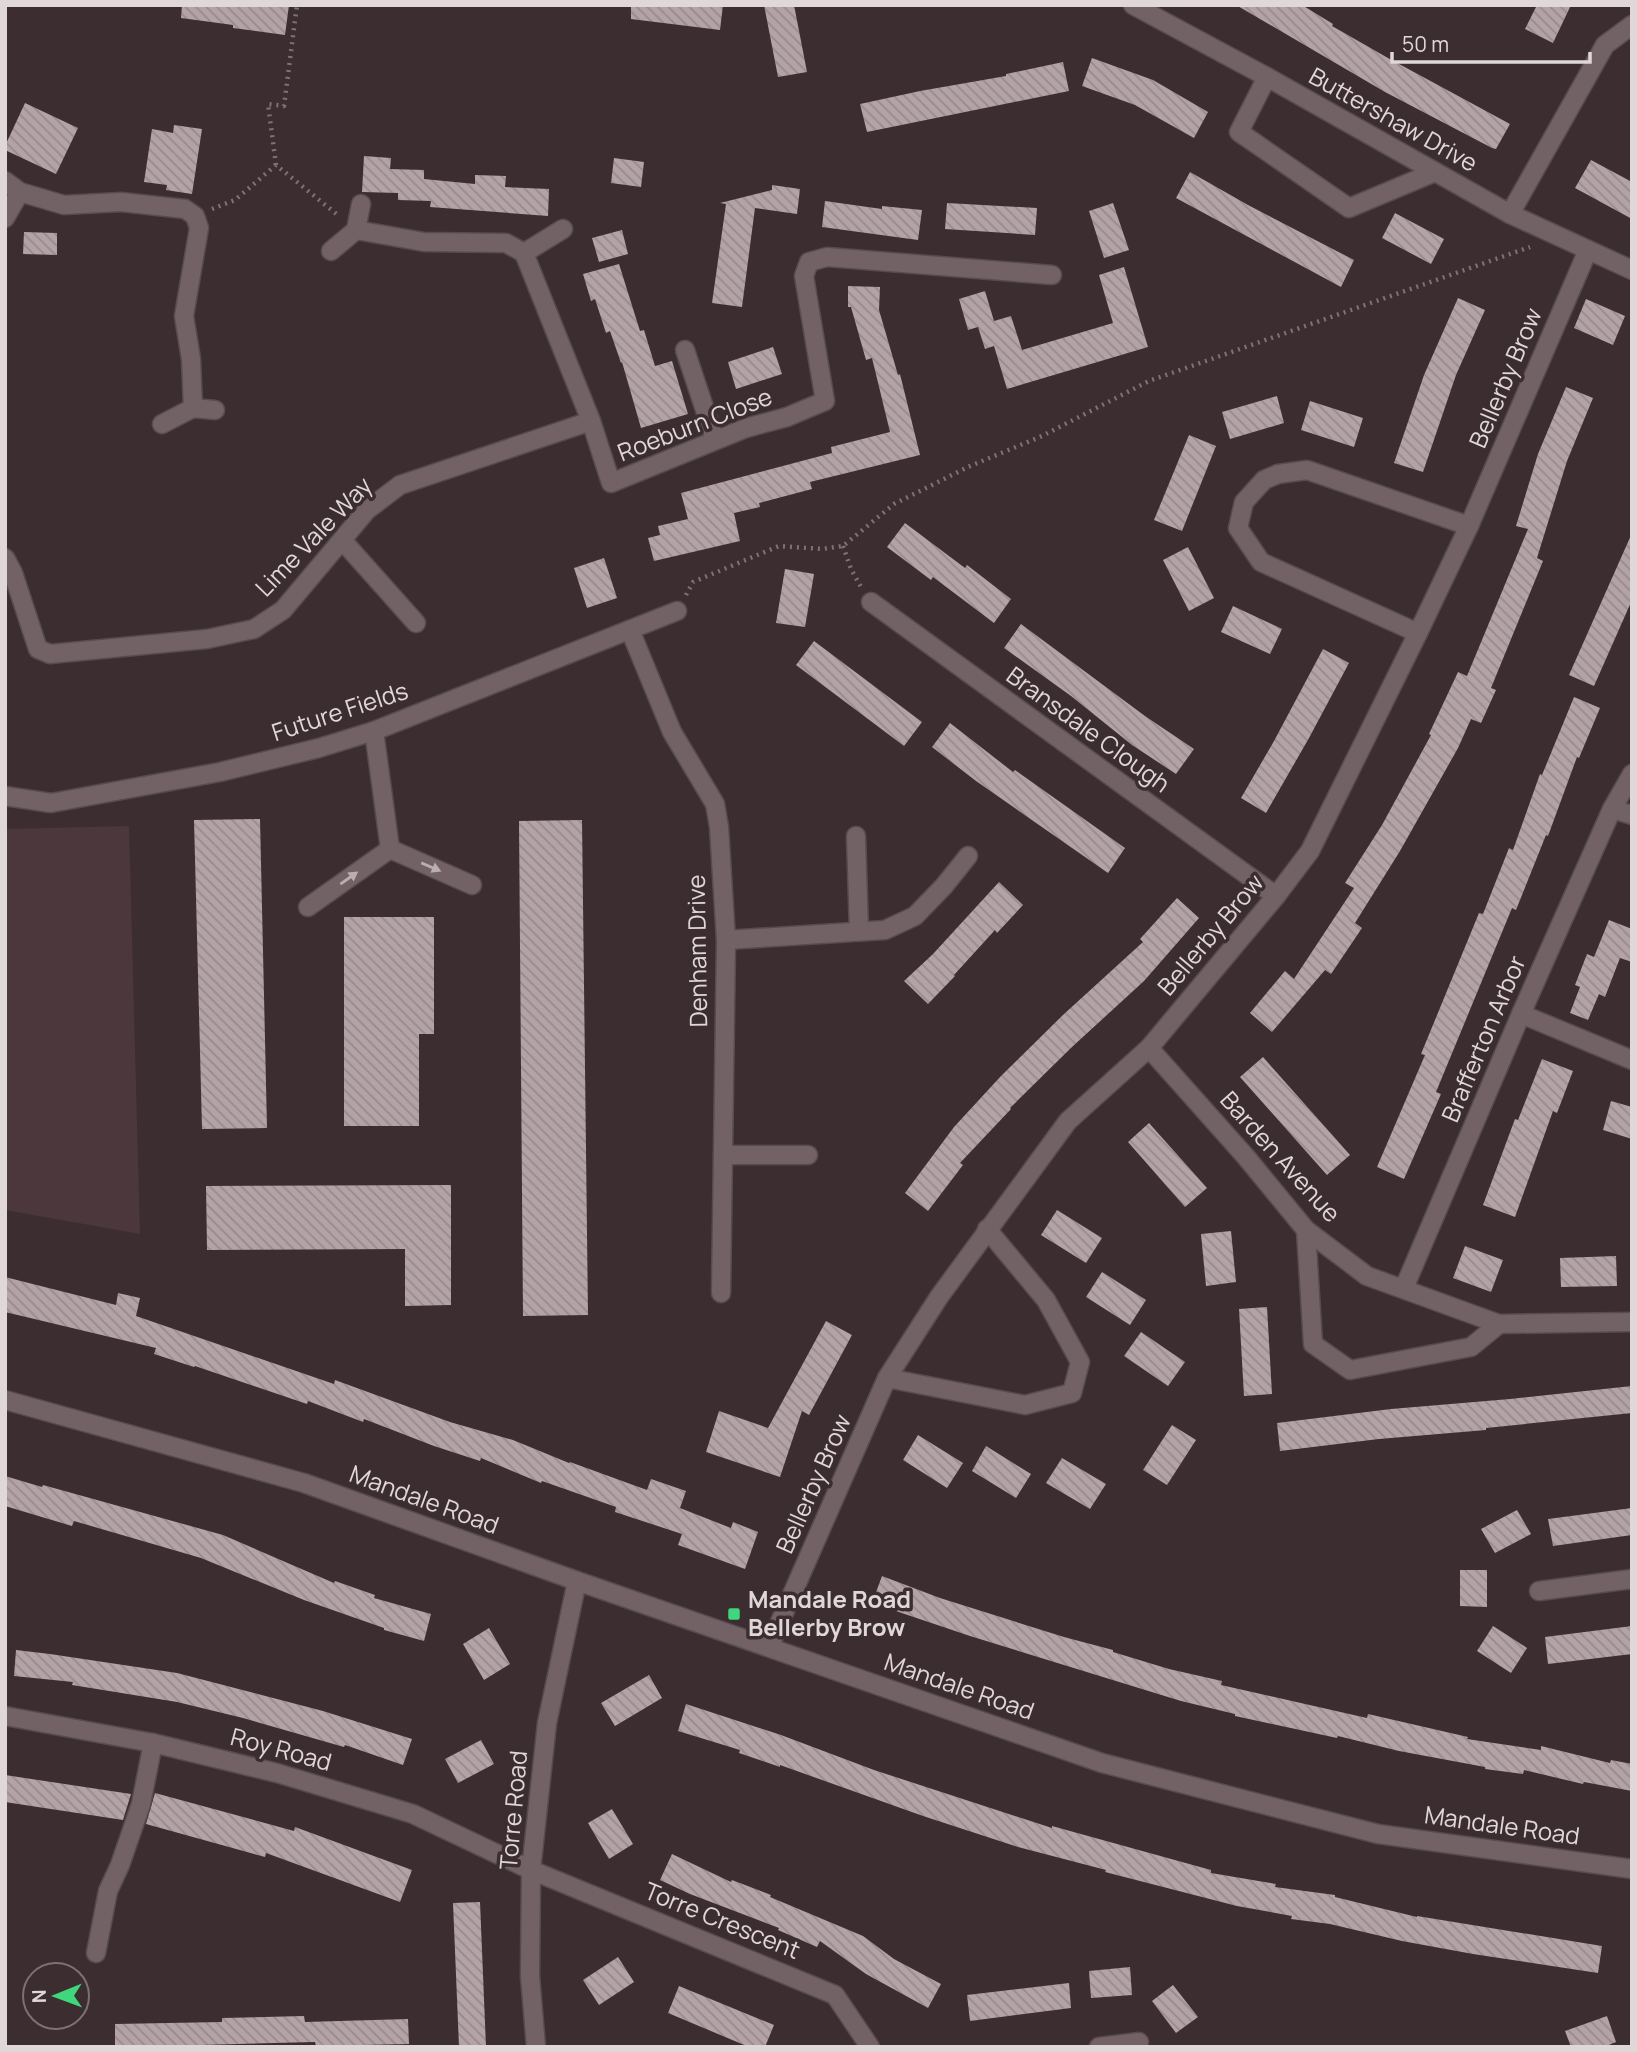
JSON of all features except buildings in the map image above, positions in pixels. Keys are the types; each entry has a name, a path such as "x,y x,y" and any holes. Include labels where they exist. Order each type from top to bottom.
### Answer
{"street":[{"name":"Buttershaw Drive","path":"1133,5 1510,214 1632,270"},
{"path":"1510,214 1605,45 1632,25"},
{"path":"1267,77 1239,132 1349,208 1435,172"},
{"path":"5,181 20,192 64,205 121,202 185,209 195,216 199,228 184,316 191,359 193,408"},
{"path":"5,218 20,192"},
{"path":"331,251 356,230 361,204"},
{"path":"356,230 424,242 506,243 524,253 563,229"},
{"name":"Bellerby Brow","path":"769,1647 887,1378 939,1297 1068,1121 1149,1048 1276,897 1310,851 1419,633 1469,526 1588,250"},
{"name":"Roeburn Close","path":"524,253 591,421 611,483 746,428 787,417 825,401 804,276 809,262 827,257 1052,275"},
{"path":"685,350 715,440"},
{"path":"162,424 193,408 215,410"},
{"name":"Lime Vale Way","path":"5,558 37,649 50,654 207,639 254,629 283,610 367,510 400,485 591,421"},
{"path":"1419,633 1261,562 1238,528 1244,502 1264,481 1278,474 1307,470 1469,526"},
{"path":"342,540 416,623"},
{"name":"Bransdale Clough","path":"871,602 1276,897"},
{"name":"Future Fields","path":"5,796 51,803 220,772 319,748 374,731 677,611"},
{"name":"Denham Drive","path":"629,630 672,732 715,804 719,827 726,940 721,1293"},
{"path":"374,731 390,849"},
{"name":"Brafferton Arbor","path":"1404,1288 1521,1014 1612,809 1632,774"},
{"path":"1612,809 1632,815"},
{"path":"856,836 859,930"},
{"path":"390,849 472,885"},
{"path":"308,907 390,849"},
{"path":"726,940 885,930 915,916 968,856"},
{"path":"1521,1014 1632,1059"},
{"name":"Barden Avenue","path":"1149,1048 1307,1230 1367,1276 1499,1324 1632,1322"},
{"path":"723,1155 808,1155"},
{"path":"887,1378 1025,1405 1072,1393 1080,1362 1046,1300 988,1229"},
{"path":"1307,1230 1313,1344 1350,1370 1471,1347 1499,1324"},
{"name":"Mandale Road","path":"5,1400 304,1483 1102,1763 1378,1834 1632,1869"},
{"path":"1539,1591 1632,1579"},
{"name":"Torre Road","path":"536,2047 530,1976 531,1870 547,1723 577,1581"},
{"name":"Roy Road","path":"5,1716 153,1743 277,1773 413,1814 531,1870"},
{"path":"96,1954 108,1891 120,1866 141,1804 153,1743"},
{"name":"Torre Crescent","path":"531,1870 835,1995 870,2047"},
{"path":"1099,2047 1139,2042"}],"path":[{"path":"297,5 284,106 268,104 276,165 356,230"},
{"path":"195,216 235,200 276,165"},
{"path":"677,611 693,583 779,546 822,549 843,546 894,504 968,467 1042,436 1149,381 1559,236"},
{"path":"843,546 851,569 871,602"}],"shaded area":[{"path":"129,826 140,1234 5,1210 5,829"}],"place":[{"name":"Mandale Road Bellerby Brow","path":"734,1614"}]}
